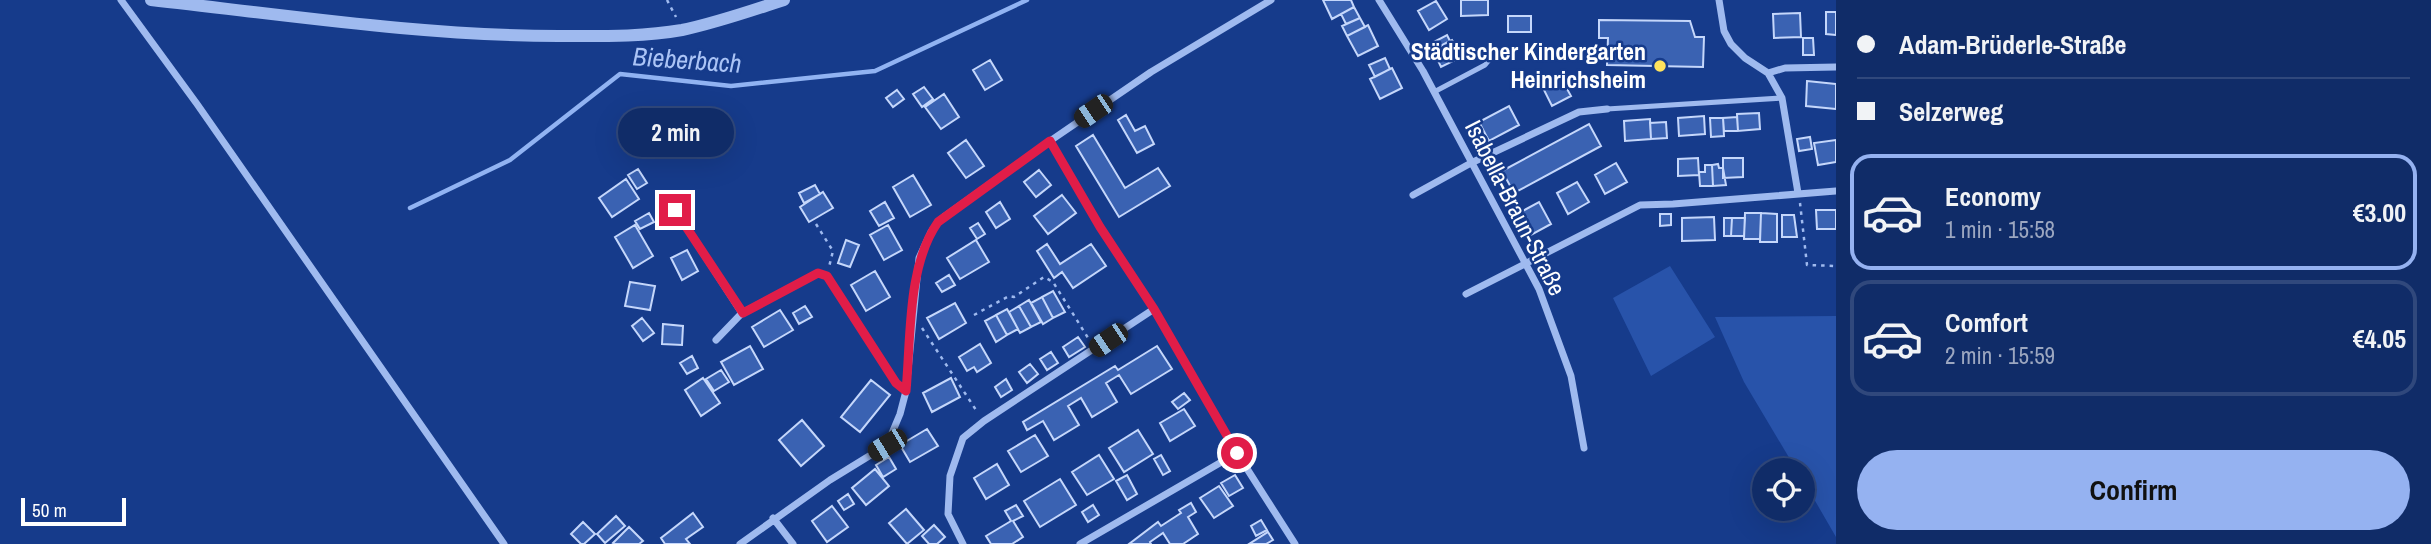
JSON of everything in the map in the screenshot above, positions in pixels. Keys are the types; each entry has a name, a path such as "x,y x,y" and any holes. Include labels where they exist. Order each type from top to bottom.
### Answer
{"street":[{"path":"121,0 504,544"},
{"path":"151,0 410,29 515,36 642,34 681,30 784,0"},
{"path":"740,544 773,518 887,445 906,391 919,258 938,222 1151,72 1271,0"},
{"name":"Isabella-Braun-Straße","path":"1379,0 1434,92 1539,289 1571,376 1584,448"},
{"path":"1719,0 1724,31 1731,44 1745,58 1768,73 1782,98 1798,193"},
{"path":"1768,73 1785,68 1836,67"},
{"path":"1413,195 1471,163 1579,112 1607,109"},
{"path":"1050,141 1100,227 1154,309 1237,453 1296,544"},
{"path":"1466,294 1640,205 1836,191"},
{"path":"675,210 743,313"},
{"path":"716,340 743,313 818,273 827,276 896,383 906,391"},
{"path":"963,544 948,514 950,476 963,438 984,421 1154,309"},
{"path":"1080,544 1237,453"},
{"path":"773,518 793,544"}],"lane":[{"path":"1434,92 1485,65 1494,54"},
{"path":"1607,109 1782,98"}],"path":[{"path":"667,0 681,30"},
{"path":"1798,193 1807,265 1836,266"},
{"path":"816,224 833,251 827,276"},
{"path":"974,314 1009,296 1014,297 1044,277 1053,282 1094,349"},
{"path":"912,314 984,421"}],"shaded area":[{"path":"1670,266 1715,337 1651,376 1613,298"},
{"path":"1836,316 1836,537 1815,501 1815,458 1789,458 1744,382 1715,317"}],"building":[{"path":"1323,0 1351,0 1354,7 1332,19"},
{"path":"1461,0 1488,0 1488,15 1461,16"},
{"path":"1436,1 1447,19 1429,30 1418,11"},
{"path":"1354,7 1360,18 1346,24 1341,14"},
{"path":"1826,12 1836,12 1836,35 1826,34"},
{"path":"1800,13 1801,37 1774,38 1773,14"},
{"path":"1508,16 1531,16 1531,32 1508,32"},
{"path":"1360,18 1365,27 1347,36 1342,26"},
{"path":"1599,20 1690,21 1695,37 1704,37 1703,67 1607,65 1608,38 1599,38"},
{"path":"1368,25 1378,46 1358,56 1347,36"},
{"path":"1447,35 1450,41 1433,50 1430,44"},
{"path":"1803,38 1813,38 1814,55 1803,55"},
{"path":"1452,40 1461,57 1441,67 1433,50"},
{"path":"1385,58 1390,69 1375,77 1369,65"},
{"path":"990,60 1002,80 985,90 973,70"},
{"path":"1392,68 1402,88 1380,99 1370,79"},
{"path":"1561,78 1571,96 1552,106 1543,88"},
{"path":"1807,81 1836,84 1836,109 1806,106"},
{"path":"924,87 933,99 922,107 913,94"},
{"path":"897,90 904,99 893,107 886,98"},
{"path":"944,94 959,117 941,129 925,107"},
{"path":"1509,106 1519,125 1489,141 1479,122"},
{"path":"1759,113 1760,129 1738,131 1737,114"},
{"path":"1126,115 1135,131 1145,126 1154,144 1137,153 1118,120"},
{"path":"1704,116 1705,134 1679,136 1678,118"},
{"path":"1737,117 1738,131 1724,131 1723,118"},
{"path":"1710,118 1723,118 1724,136 1711,137"},
{"path":"1650,119 1651,139 1625,141 1624,121"},
{"path":"1666,122 1667,138 1651,139 1650,123"},
{"path":"1589,124 1601,146 1514,193 1502,171"},
{"path":"1093,135 1125,188 1158,168 1170,186 1119,217 1076,146"},
{"path":"1810,137 1812,149 1799,151 1797,139"},
{"path":"966,140 984,166 966,178 948,153"},
{"path":"1836,140 1836,162 1818,165 1814,143"},
{"path":"1698,158 1699,175 1678,176 1678,159"},
{"path":"1723,158 1743,158 1743,177 1723,178"},
{"path":"1616,163 1627,182 1605,194 1595,175"},
{"path":"1718,164 1719,168 1723,168 1726,185 1713,186 1712,165"},
{"path":"1705,165 1712,165 1713,186 1700,186 1699,172 1705,172"},
{"path":"638,169 647,183 637,189 628,175"},
{"path":"1039,170 1051,185 1036,197 1024,182"},
{"path":"913,175 931,205 910,217 893,187"},
{"path":"626,179 639,199 612,217 599,198"},
{"path":"1577,182 1589,202 1568,214 1557,193"},
{"path":"815,185 820,194 804,203 799,193"},
{"path":"823,192 833,208 809,222 800,207"},
{"path":"1062,195 1076,213 1048,234 1034,216"},
{"path":"885,202 894,218 879,226 870,211"},
{"path":"1000,202 1010,219 996,228 986,212"},
{"path":"1539,202 1551,224 1531,235 1519,213"},
{"path":"1816,210 1836,210 1836,229 1817,229"},
{"path":"649,213 654,222 640,229 635,221"},
{"path":"1745,213 1761,213 1760,239 1744,239"},
{"path":"1761,213 1777,214 1777,242 1760,242"},
{"path":"1660,214 1671,214 1671,225 1660,226"},
{"path":"1782,215 1794,215 1797,237 1782,237"},
{"path":"1714,217 1715,240 1682,241 1682,218"},
{"path":"1724,218 1732,218 1731,236 1724,236"},
{"path":"1732,218 1745,218 1744,236 1731,236"},
{"path":"978,223 985,234 977,239 970,228"},
{"path":"635,225 653,256 633,268 615,237"},
{"path":"888,225 902,250 884,260 870,235"},
{"path":"846,240 859,245 850,267 838,263"},
{"path":"976,240 989,262 960,279 947,258"},
{"path":"1047,244 1060,264 1091,244 1106,266 1073,288 1062,272 1054,278 1037,251"},
{"path":"687,250 698,271 682,280 671,258"},
{"path":"875,271 890,297 866,311 851,285"},
{"path":"949,275 955,285 942,292 936,283"},
{"path":"630,282 655,286 650,310 625,306"},
{"path":"1053,291 1065,312 1053,318 1042,297"},
{"path":"1042,297 1053,318 1043,324 1031,303"},
{"path":"1029,300 1041,322 1031,327 1019,306"},
{"path":"955,303 966,323 939,339 927,318"},
{"path":"805,306 812,317 799,324 793,313"},
{"path":"1019,306 1031,327 1020,333 1009,312"},
{"path":"1007,309 1018,329 1007,335 996,315"},
{"path":"780,310 793,330 764,347 752,327"},
{"path":"996,315 1007,335 996,342 985,321"},
{"path":"642,318 654,333 643,341 632,326"},
{"path":"663,324 683,326 682,345 662,344"},
{"path":"1078,337 1085,347 1069,357 1063,347"},
{"path":"980,344 991,363 977,372 974,367 967,371 959,357"},
{"path":"750,346 763,369 734,385 721,362"},
{"path":"1157,346 1172,369 1131,394 1119,375 1106,383 1117,402 1092,417 1081,398 1068,406 1079,425 1054,440 1043,421 1027,430 1023,422 1115,366 1118,370"},
{"path":"1051,352 1058,363 1047,370 1040,359"},
{"path":"692,356 698,368 687,374 680,363"},
{"path":"1030,364 1038,374 1027,383 1019,372"},
{"path":"721,370 729,382 714,391 706,379"},
{"path":"703,378 720,403 701,416 685,390"},
{"path":"951,378 960,397 932,412 923,393"},
{"path":"1006,379 1012,390 1001,397 995,387"},
{"path":"871,380 890,395 860,432 841,417"},
{"path":"1184,393 1190,400 1178,409 1172,402"},
{"path":"1184,409 1195,426 1170,441 1160,423"},
{"path":"802,420 824,446 801,466 779,440"},
{"path":"927,429 938,446 910,462 900,445"},
{"path":"1138,430 1153,454 1124,472 1109,448"},
{"path":"1035,435 1048,456 1021,472 1008,451"},
{"path":"1099,455 1114,479 1087,495 1072,472"},
{"path":"1161,455 1170,471 1163,475 1154,459"},
{"path":"889,457 896,469 883,477 876,465"},
{"path":"997,464 1009,485 986,499 974,478"},
{"path":"875,469 889,486 866,505 852,488"},
{"path":"1127,475 1137,494 1127,500 1116,481"},
{"path":"1235,475 1243,488 1229,496 1221,483"},
{"path":"1060,479 1076,505 1040,527 1024,501"},
{"path":"1219,486 1233,506 1214,518 1200,498"},
{"path":"848,494 854,504 844,510 838,501"},
{"path":"1191,503 1196,512 1188,517 1198,534 1183,544 1170,544 1163,533 1150,542 1151,544 1129,544 1158,522 1161,526 1181,513 1179,510"},
{"path":"1016,505 1023,516 1013,521 1023,537 1012,544 991,544 986,536 1011,521 1005,511"},
{"path":"1093,505 1099,515 1088,522 1082,512"},
{"path":"832,506 848,527 827,542 812,521"},
{"path":"906,509 924,530 907,544 889,523"},
{"path":"693,513 703,527 686,539 690,544 665,544 661,538"},
{"path":"616,516 625,526 605,543 597,534"},
{"path":"1261,520 1267,530 1256,536 1251,526"},
{"path":"583,522 595,534 581,544 571,534"},
{"path":"934,525 945,537 937,544 929,544 922,536"},
{"path":"629,527 643,541 639,544 613,543"},
{"path":"1268,532 1273,540 1266,544 1249,544"}],"waterway":[{"name":"Bieberbach","path":"410,208 510,160 620,74 731,86 875,71 1027,0"}],"place":[{"name":"Städtischer Kindergarten Heinrichsheim","path":"1660,66"}],"route":[{"path":"675,210 743,313 818,273 827,276 896,383 906,391 919,258 930,232 938,222 1050,141 1100,227 1154,309 1237,453"}]}
